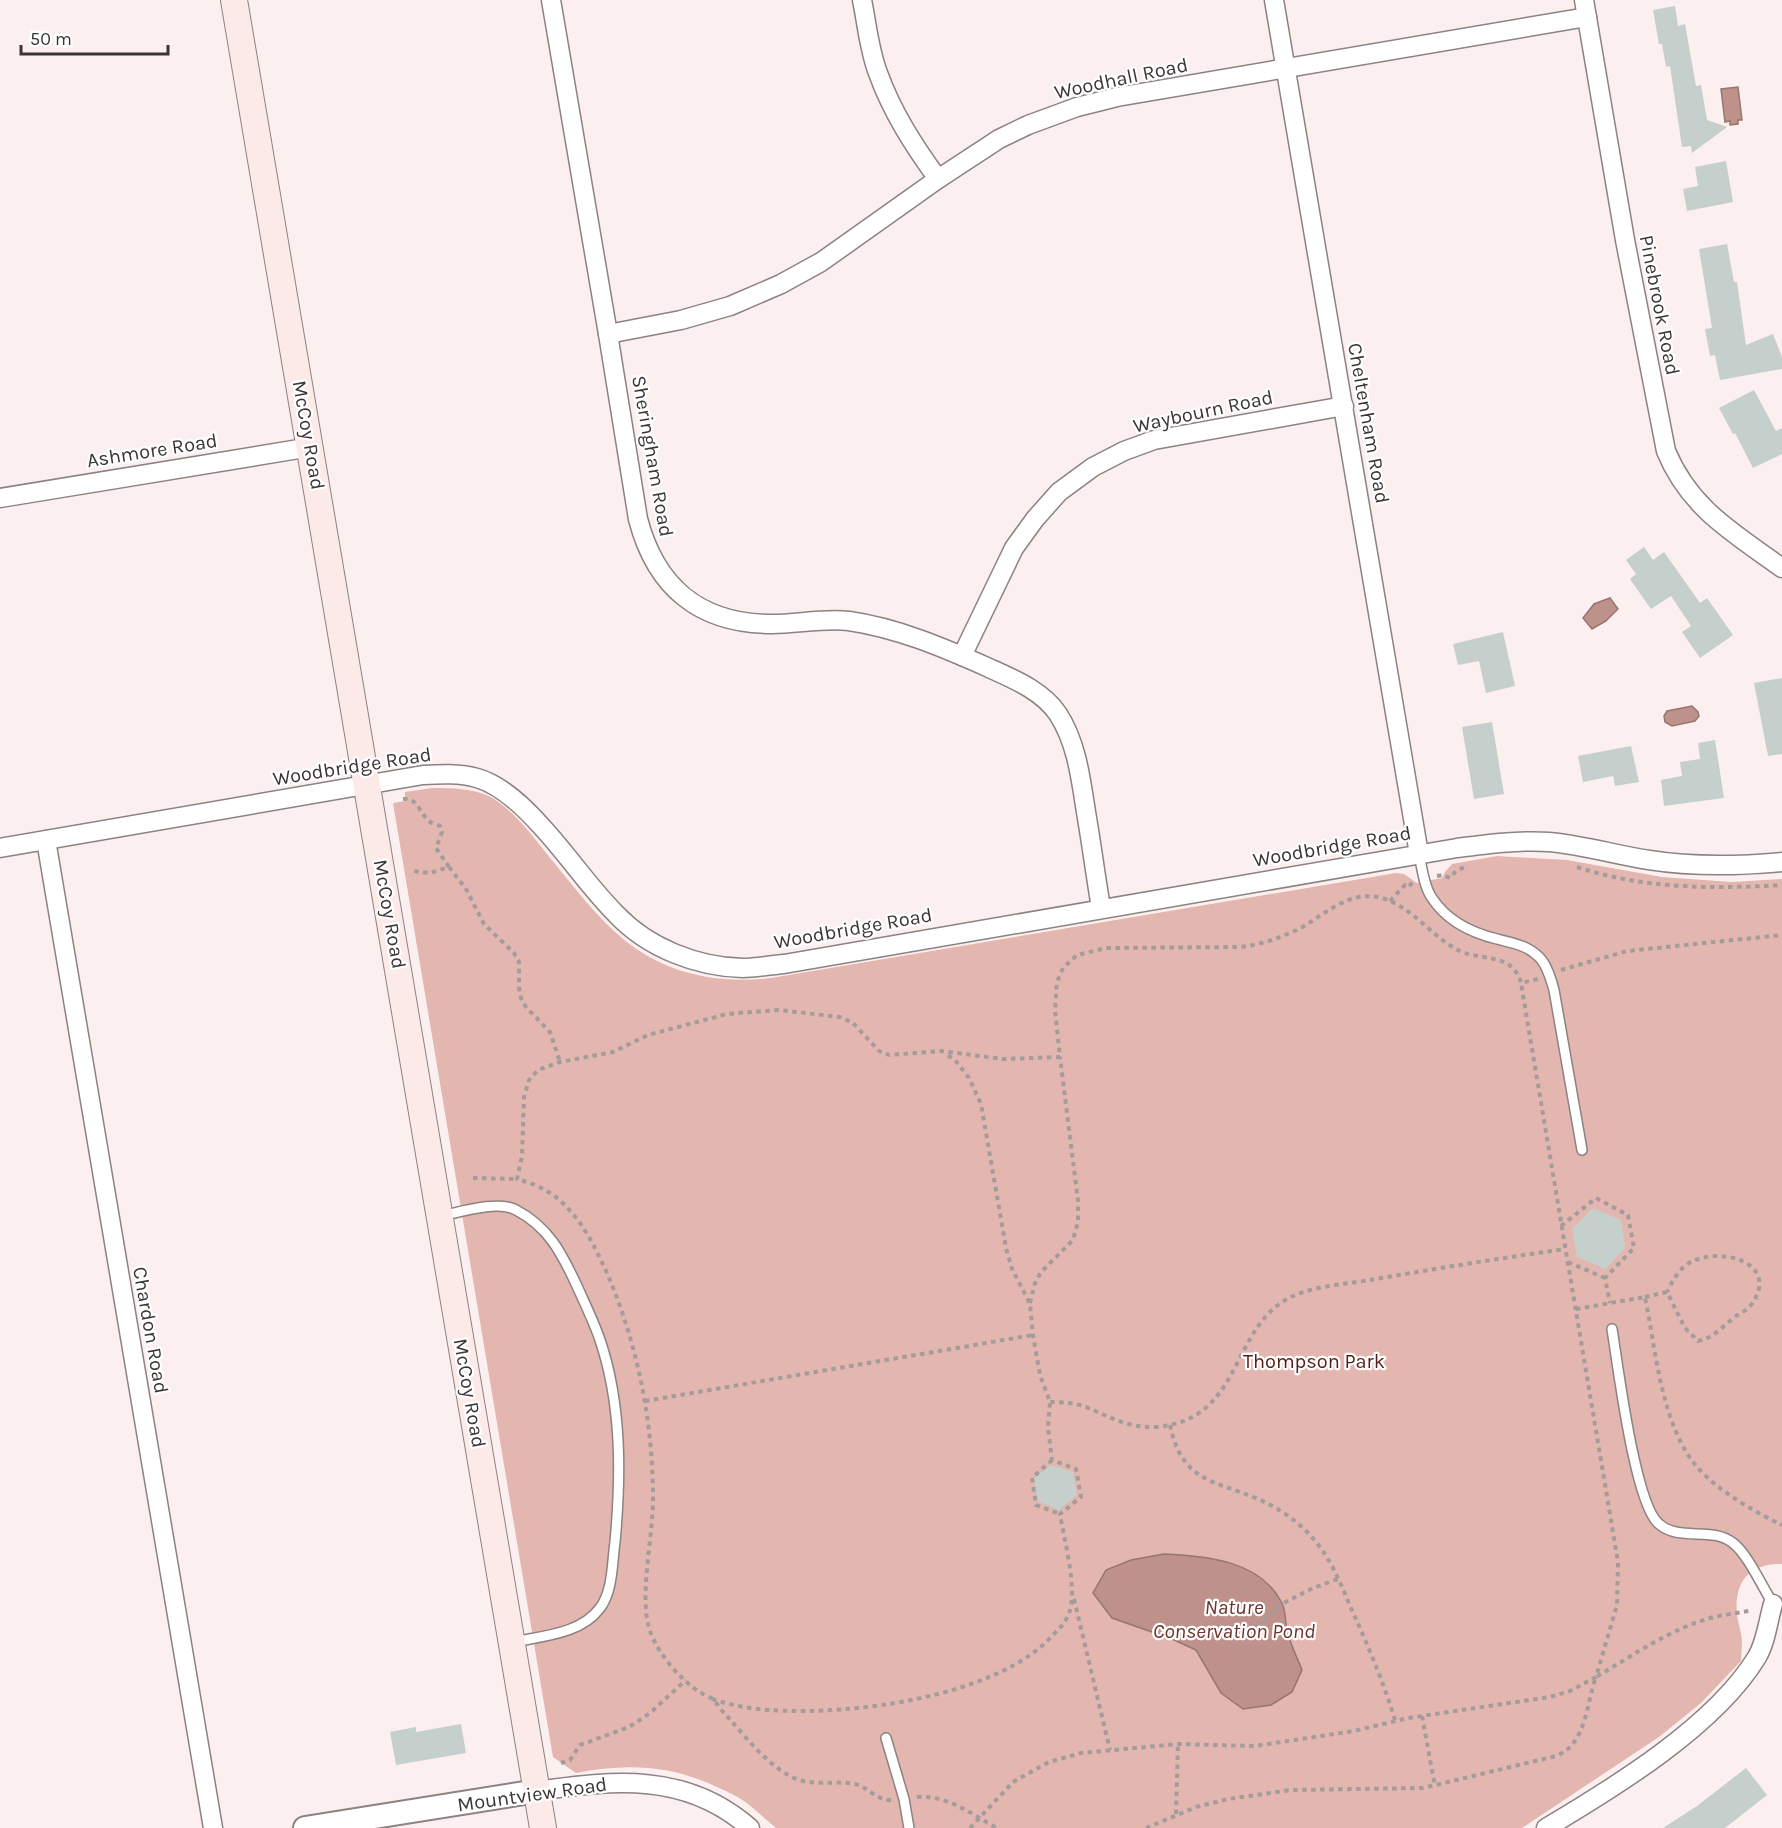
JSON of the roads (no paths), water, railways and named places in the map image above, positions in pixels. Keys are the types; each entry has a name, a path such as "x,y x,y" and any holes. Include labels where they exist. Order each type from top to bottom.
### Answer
{"main road":[{"name":"McCoy Road","path":"234,0 543,1828"}],"street":[{"name":"Sheringham Road","path":"551,0 638,519 649,554 670,585 710,613 741,622 772,624 845,620 884,626 962,656 1016,680 1033,691 1056,711 1071,737 1080,775 1101,908"},
{"path":"862,0 877,72 891,104 915,146 938,179"},
{"name":"Cheltenham Road","path":"1274,0 1419,854"},
{"name":"Woodhall Road","path":"608,334 681,320 730,306 781,284 821,262 999,139 1077,106 1586,9"},
{"name":"Pinebrook Road","path":"1586,9 1627,252 1666,451 1689,493 1715,520 1782,568"},
{"name":"Waybourn Road","path":"962,656 1014,548 1059,492 1093,467 1124,451 1154,440 1344,406"},
{"name":"Ashmore Road","path":"0,498 311,447"},
{"name":"Woodbridge Road","path":"0,848 423,775 456,774 478,778 494,786 525,808 616,915 641,936 675,954 707,964 744,968 784,964 1419,854 1506,842 1549,842 1650,860 1696,864 1748,866 1782,862"},
{"name":"Chardon Road","path":"46,840 213,1828"},
{"path":"1546,1828 1678,1741 1729,1693 1758,1656 1773,1604"},
{"name":"Mountview Road","path":"305,1828 537,1791 630,1782 665,1785 719,1805 750,1828"}],"lane":[{"path":"1419,854 1431,897 1456,922 1472,932 1522,945 1539,957 1550,975 1582,1150"},
{"path":"441,1216 491,1206 514,1208 540,1225 562,1253 582,1298 600,1341 612,1392 618,1441 618,1491 611,1578 604,1604 592,1618 578,1626 563,1632 512,1642"},
{"path":"1612,1329 1639,1485 1653,1518 1661,1527 1675,1532 1715,1535 1732,1542 1743,1555 1773,1604"},
{"path":"886,1738 904,1799 909,1828"}],"water":[{"path":"1738,87 1742,120 1738,120 1738,124 1730,125 1730,121 1725,122 1721,89"},
{"path":"1610,598 1618,609 1606,621 1592,629 1583,618 1594,604"},
{"path":"1692,706 1699,716 1695,721 1672,726 1665,722 1664,716 1667,711"},
{"name":"Nature Conservation Pond","path":"1164,1554 1197,1556 1230,1563 1260,1577 1272,1589 1282,1603 1288,1635 1302,1670 1292,1692 1271,1705 1243,1709 1221,1693 1196,1650 1112,1618 1093,1593 1106,1570 1131,1560"}],"park label":[{"name":"Thompson Park","path":"1314,1361"}]}
